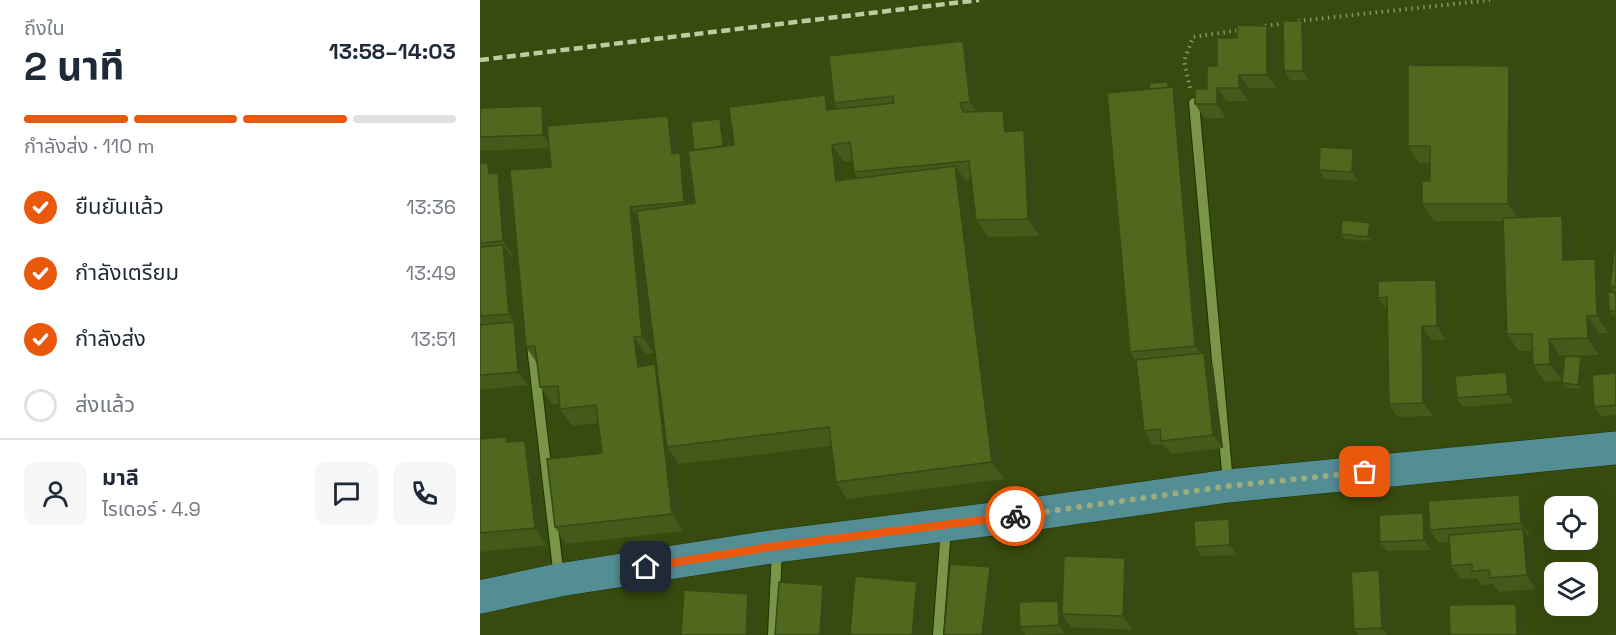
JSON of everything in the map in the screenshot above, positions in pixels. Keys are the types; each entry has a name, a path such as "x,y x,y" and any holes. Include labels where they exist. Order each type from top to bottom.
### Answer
{"main road":[{"path":"480,597 559,580 777,546 1228,486 1616,448"}],"street":[{"path":"1194,103 1228,486"},
{"path":"531,332 559,580"},
{"path":"938,635 946,525"},
{"path":"773,635 777,546"}],"path":[{"path":"1257,27 1490,0"},
{"path":"1194,103 1184,61 1193,37 1247,29"}],"building":[{"path":"1283,21 1302,21 1303,71 1284,71"},
{"path":"1237,25 1267,26 1267,75 1239,75 1239,88 1217,88 1217,104 1195,104 1195,89 1207,89 1207,66 1217,66 1217,38 1237,38"},
{"path":"963,41 970,102 960,103 963,112 1003,111 1005,132 1024,130 1028,219 976,220 969,161 854,172 850,142 832,145 836,181 955,166 992,462 836,482 829,427 667,447 637,211 695,203 688,151 734,145 729,107 825,95 827,110 894,103 893,96 834,103 829,56"},
{"path":"1408,65 1509,66 1508,204 1422,204 1422,181 1430,181 1430,146 1408,146"},
{"path":"1168,82 1168,88 1150,90 1149,83"},
{"path":"1173,87 1195,346 1130,352 1107,93"},
{"path":"542,106 543,135 480,137 480,108"},
{"path":"668,116 672,154 680,153 684,202 630,207 642,336 634,337 638,367 655,364 672,514 555,527 547,459 602,453 596,405 560,409 558,386 540,387 535,346 526,347 510,170 551,167 547,126"},
{"path":"720,119 723,146 694,150 691,122"},
{"path":"1320,147 1353,149 1352,172 1319,170"},
{"path":"480,163 488,163 489,174 498,173 503,241 480,243"},
{"path":"1562,216 1563,260 1595,259 1597,316 1587,316 1588,338 1549,339 1550,364 1533,365 1532,334 1507,334 1503,218"},
{"path":"1342,220 1370,223 1368,237 1341,234"},
{"path":"1616,237 1616,287 1610,286"},
{"path":"503,245 509,314 480,316 480,247"},
{"path":"1436,280 1437,326 1422,326 1423,403 1389,404 1387,297 1378,298 1378,281"},
{"path":"1608,292 1614,292 1616,295 1616,311 1609,311"},
{"path":"514,322 518,372 480,375 480,325"},
{"path":"1204,353 1213,435 1161,441 1160,429 1144,431 1136,360"},
{"path":"1565,356 1581,357 1578,385 1562,383"},
{"path":"1506,372 1508,394 1457,398 1455,376"},
{"path":"1616,373 1616,405 1594,407 1592,375"},
{"path":"506,437 506,442 525,441 535,528 480,533 480,439"},
{"path":"1519,495 1521,523 1430,530 1428,501"},
{"path":"1423,513 1424,540 1380,542 1379,515"},
{"path":"1229,519 1230,545 1195,547 1194,521"},
{"path":"1523,529 1527,575 1490,578 1489,570 1472,571 1472,564 1451,566 1449,535"},
{"path":"1064,556 1125,558 1123,616 1062,614"},
{"path":"950,564 990,567 982,635 944,635"},
{"path":"1379,570 1382,628 1354,629 1351,572"},
{"path":"855,576 917,582 912,635 850,635"},
{"path":"779,582 823,585 820,635 775,635"},
{"path":"684,590 748,594 746,635 681,635"},
{"path":"1058,601 1059,625 1020,627 1019,602"},
{"path":"1516,604 1517,635 1450,635 1449,605"}],"railway":[{"path":"480,60 979,0"}],"way so far":[{"path":"1015,516 1228,486 1365,472"}],"route":[{"path":"646,567 777,546 1015,516"}]}
